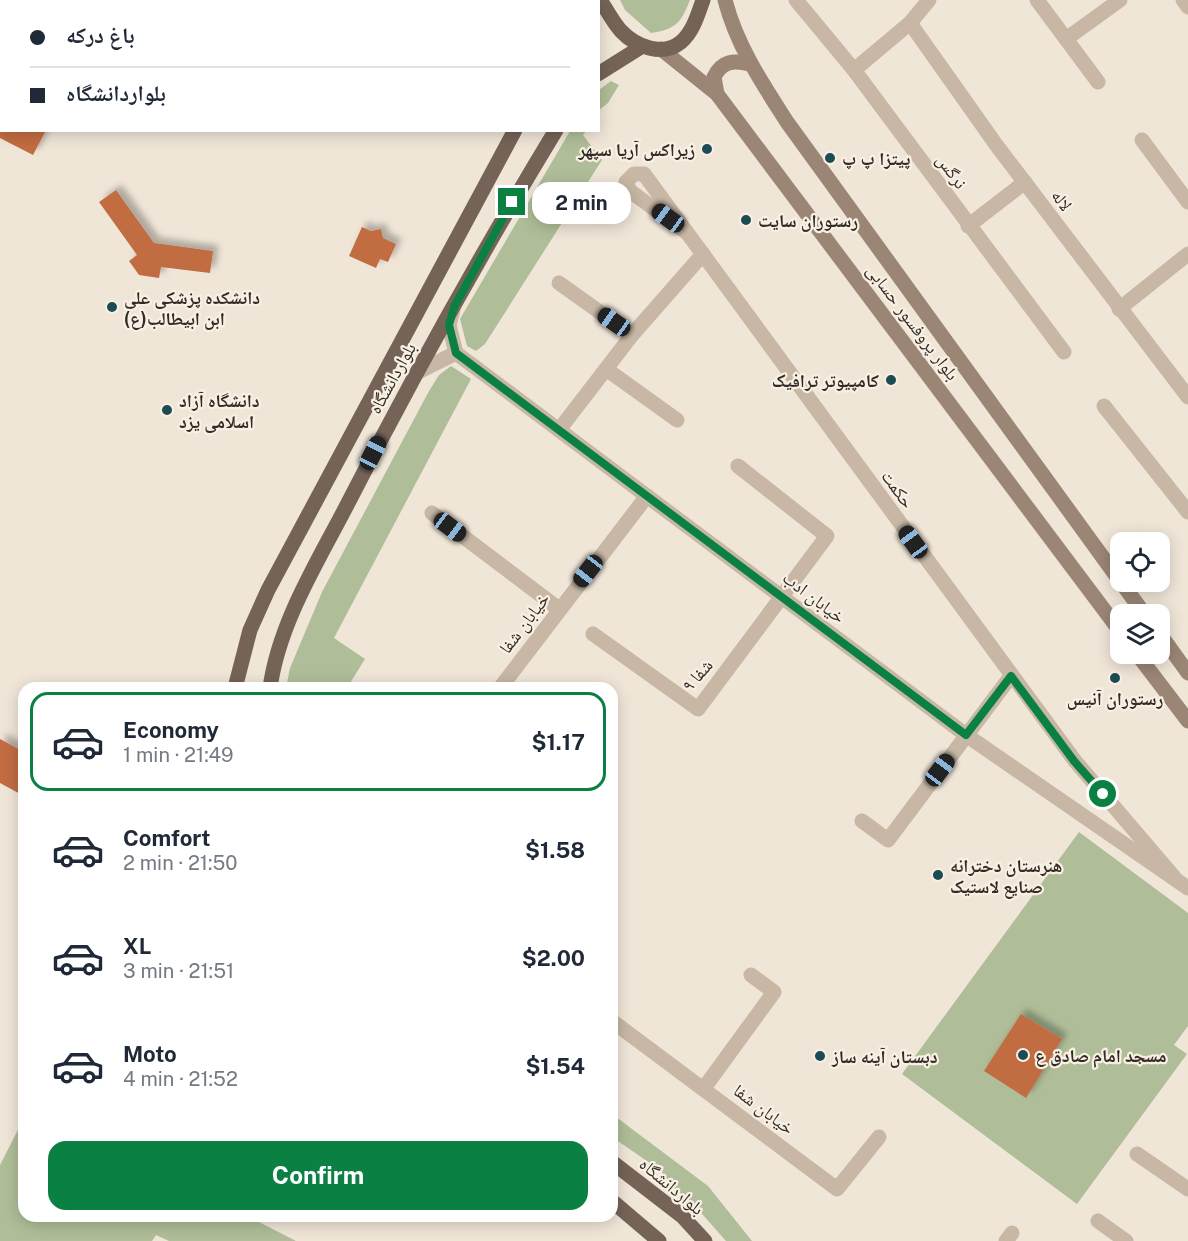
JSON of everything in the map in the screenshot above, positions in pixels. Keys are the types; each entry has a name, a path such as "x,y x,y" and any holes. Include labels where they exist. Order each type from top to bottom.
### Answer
{"main road":[{"path":"600,0 621,32 641,47 661,49 681,42 695,23 703,0"},
{"name":"بلوار پروفسور حسابی","path":"725,0 730,19 750,64 825,177 1110,567"},
{"path":"600,73 641,47"},
{"name":"بلوار پروفسور حسابی","path":"661,49 717,94 1110,618"},
{"path":"717,94 714,77 722,65 737,60 750,64"},
{"name":"بلواردانشگاه","path":"237,682 250,630 268,590 513,132"},
{"name":"بلواردانشگاه","path":"272,682 282,641 298,600 501,220 555,132"},
{"path":"1170,648 1188,673"},
{"path":"1145,664 1188,721"},
{"name":"بلواردانشگاه","path":"618,1167 682,1216 705,1241"},
{"path":"618,1206 659,1241"}],"street":[{"name":"نرگس","path":"796,0 854,70 968,226 1064,351"},
{"path":"854,70 910,23 929,0"},
{"path":"1037,0 1098,82"},
{"path":"1066,39 1120,0"},
{"path":"1183,0 1188,7"},
{"name":"لاله","path":"910,23 1025,183 1188,397"},
{"path":"1142,140 1188,202"},
{"name":"حکمت","path":"686,232 630,191 626,182 634,174 644,174 1074,761 1174,877"},
{"path":"968,226 1025,183"},
{"path":"559,430 632,335 703,254"},
{"path":"1119,309 1188,254"},
{"path":"559,283 632,335"},
{"path":"418,372 456,353 449,325 454,307"},
{"name":"خیابان ادب","path":"456,353 966,735 1188,888"},
{"path":"606,369 677,420"},
{"path":"1104,406 1188,512"},
{"path":"738,466 827,536 782,597"},
{"name":"خیابان شفا","path":"504,682 647,496"},
{"path":"432,513 559,609"},
{"name":"شفا ۹","path":"593,634 698,709 782,597"},
{"path":"862,821 888,840 1011,676"},
{"path":"705,1088 774,992 750,975"},
{"name":"خیابان شفا","path":"618,1025 705,1088 837,1189 879,1137"},
{"path":"1137,1154 1188,1189"},
{"path":"1098,1221 1126,1241"}],"green space":[{"path":"620,0 690,0 684,14 676,24 651,33 625,10"},
{"path":"611,81 619,85 608,103 600,109 600,89"},
{"path":"569,132 585,132 583,135 602,160 485,344 476,351 467,346 460,319"},
{"path":"451,366 471,379 334,638 365,659 351,682 287,682 290,668 322,592 439,375"},
{"path":"1079,832 1188,913 1188,1026 1174,1045 1187,1054 1077,1204 902,1074"},
{"path":"618,1118 708,1186 752,1241 726,1241 696,1207 674,1188 660,1170 618,1141"},
{"path":"18,1130 18,1222 259,1222 296,1241 169,1241 156,1235 152,1241 0,1241 0,1165"}],"building":[{"path":"0,132 45,132 33,155 0,138"},
{"path":"116,190 154,243 213,251 210,273 161,267 159,278 139,275 129,261 137,255 99,202"},
{"path":"362,227 371,231 381,229 383,238 396,244 388,262 380,259 376,268 349,256"},
{"path":"0,739 18,749 18,793 0,783"},
{"name":"مسجد امام صادق ع","path":"1021,1014 1062,1039 1026,1098 984,1071"}],"place":[{"name":"زیراکس آریا سپهر","path":"707,149"},
{"name":"پیتزا پ پ","path":"830,158"},
{"name":"رستوران سایت","path":"746,220"},
{"name":"دانشکده پزشکی علی ابن ابیطالب(ع)","path":"112,307"},
{"name":"کامپیوتر ترافیک","path":"891,380"},
{"name":"دانشگاه آزاد اسلامی یزد","path":"167,410"},
{"name":"رستوران آنیس","path":"1115,678"},
{"name":"هنرستان دخترانه صنایع لاستیک","path":"938,875"},
{"name":"مسجد امام صادق ع","path":"1023,1055"},
{"name":"دبستان آینه ساز","path":"820,1056"}],"route":[{"path":"512,202 454,307 449,325 456,353 966,735 1011,676 1074,761 1103,794"}]}
